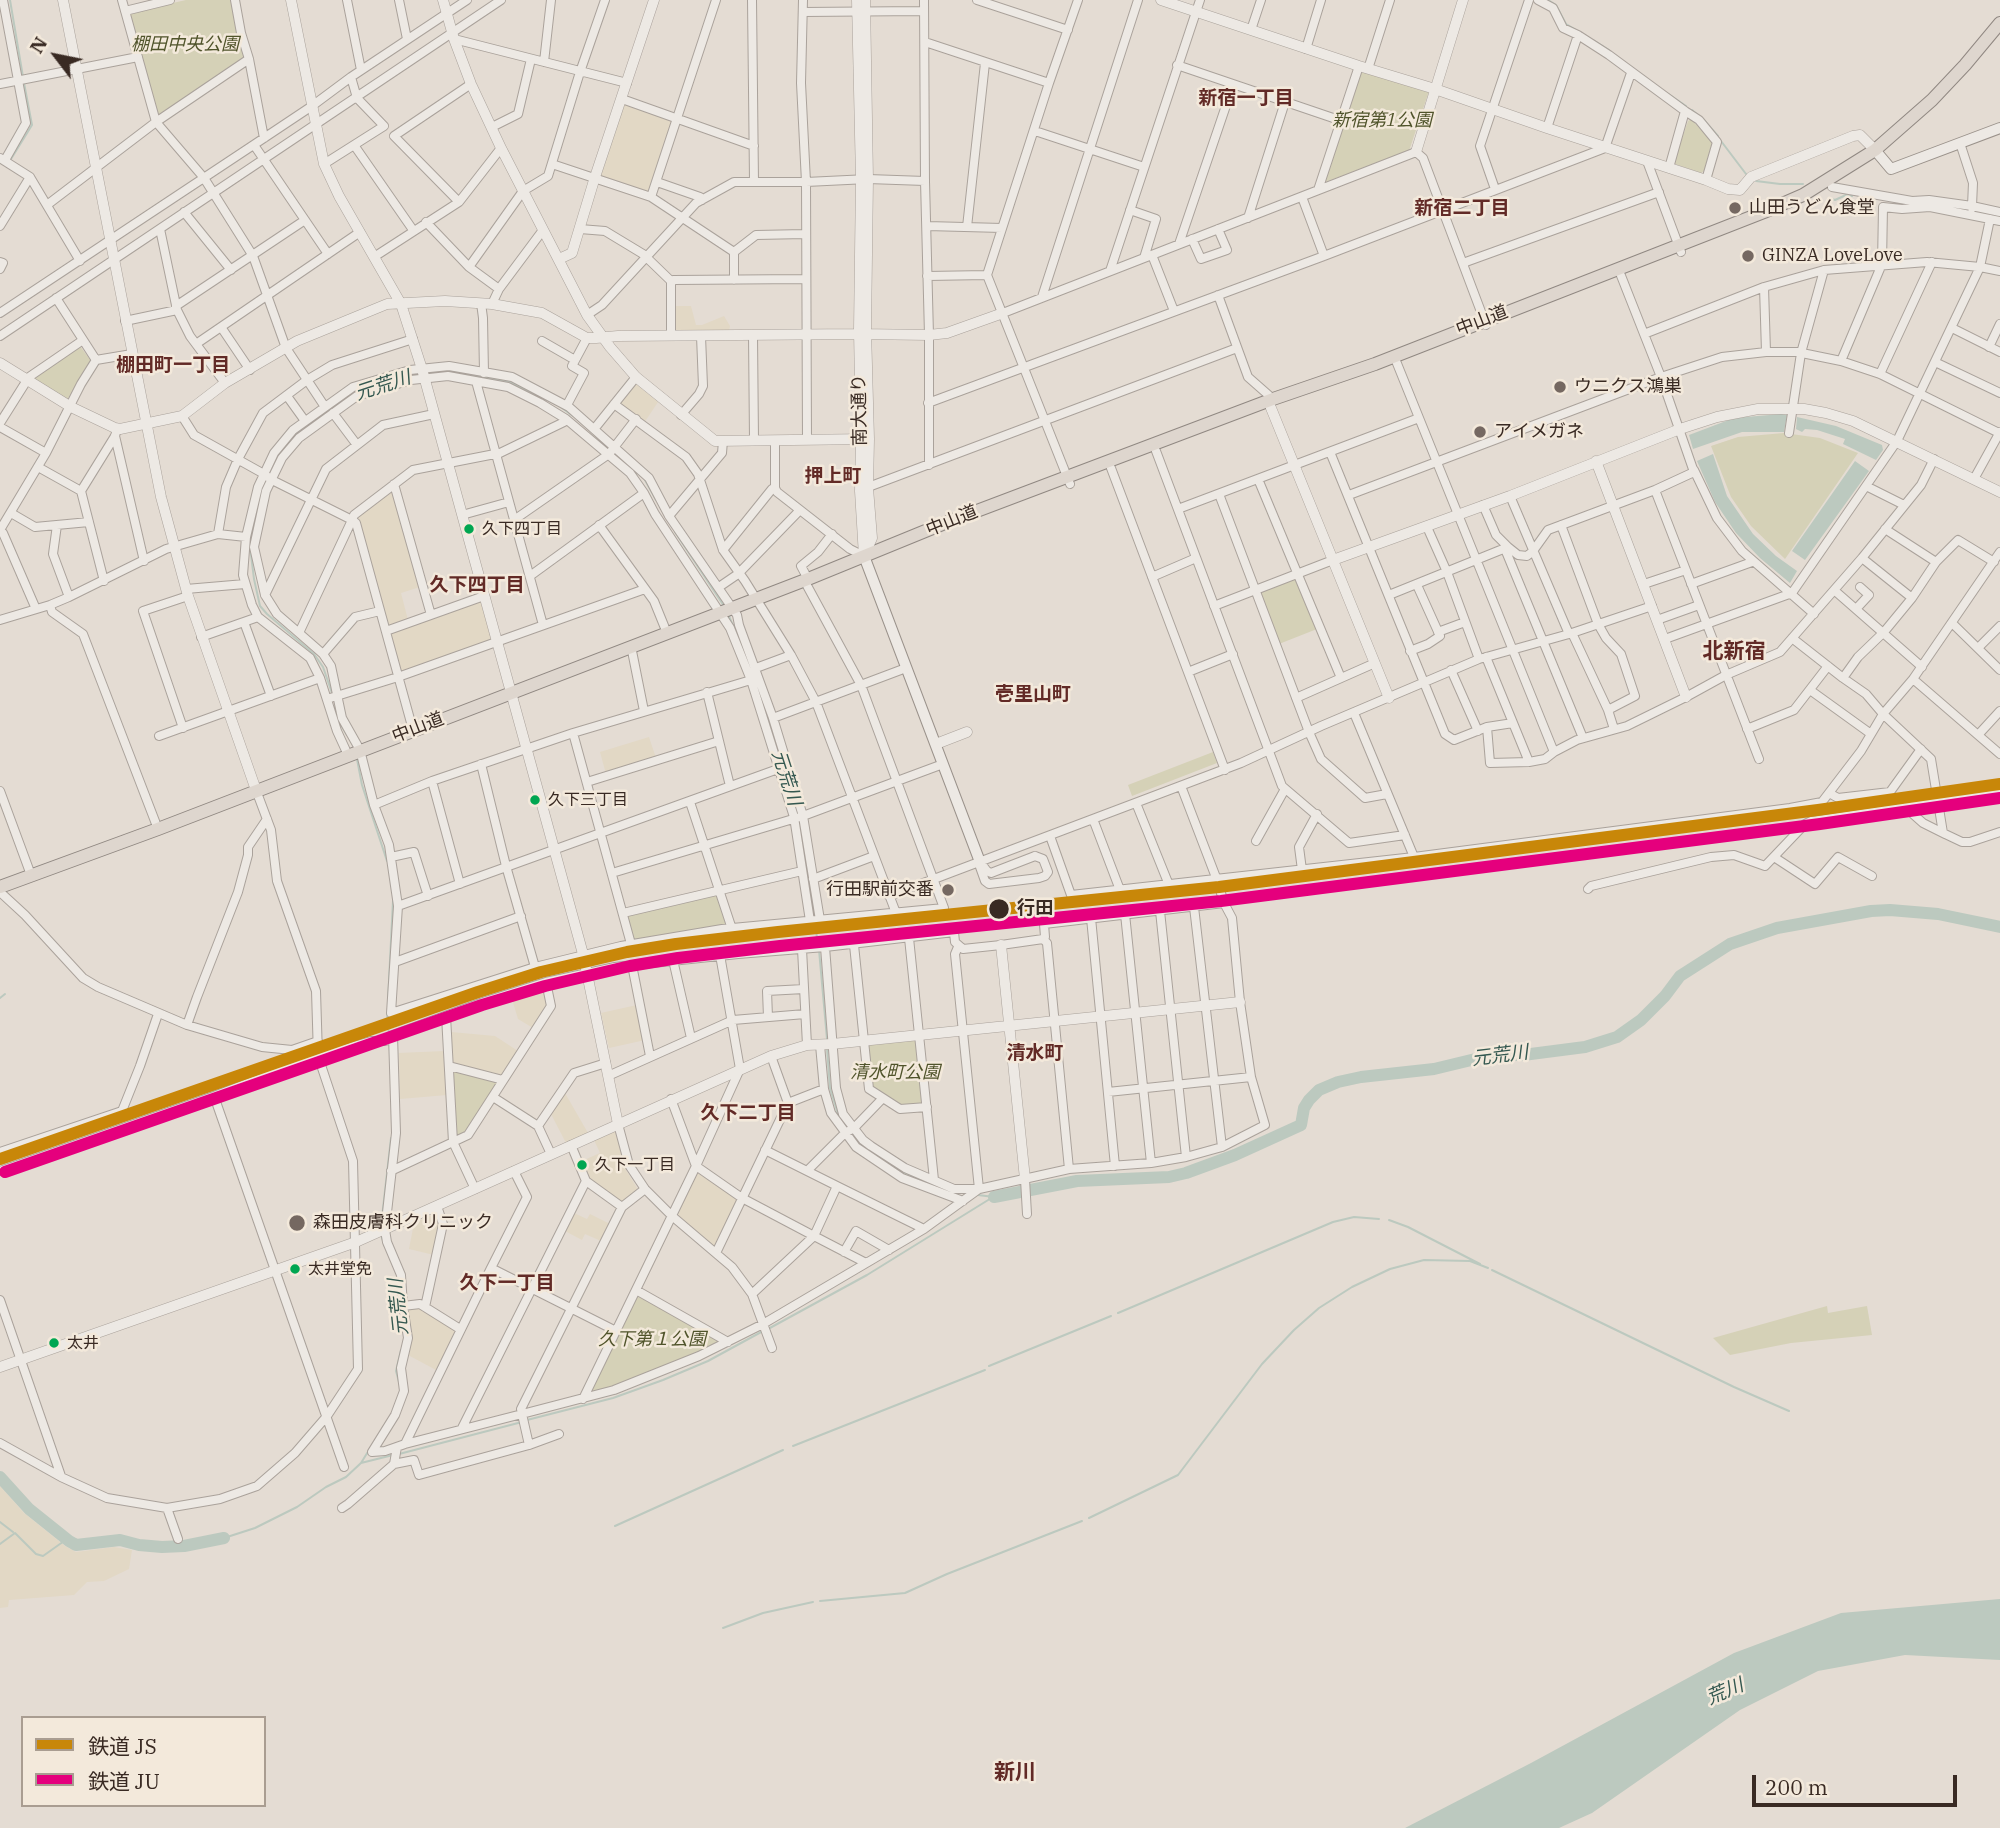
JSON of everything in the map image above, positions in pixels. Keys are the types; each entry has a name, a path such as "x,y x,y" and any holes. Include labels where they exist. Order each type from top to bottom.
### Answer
{"highway":[{"name":"中山道","path":"1680,249 1803,195 1877,153 1932,100 2000,23"},
{"name":"中山道","path":"1068,481 1395,359 1619,271 1791,209 1832,187 1938,105 2000,36"},
{"name":"中山道","path":"0,887 158,830 945,523 1111,468 1272,403"}],"main road":[{"path":"1877,153 1891,169 2000,128"},
{"path":"864,556 980,862"}],"street":[{"path":"3,0 22,80 26,123 2,159 30,177 80,261"},
{"path":"0,1443 61,1477 107,1498 167,1507 220,1499 257,1486 295,1453 327,1416 358,1369 353,1161 318,1055 316,991 277,881 271,830 201,637 173,547 145,423 63,0"},
{"path":"122,0 156,122 204,178 253,256 286,348 325,407"},
{"path":"125,11 170,0"},
{"path":"235,0 264,138"},
{"path":"291,0 324,164 339,196 401,304 413,339 583,954 629,1166 645,1189 672,1216 732,1267 752,1294 772,1348"},
{"path":"347,0 361,70"},
{"path":"399,0 407,39"},
{"path":"443,0 452,36 500,148 587,315 636,377 711,439 775,442 865,440"},
{"path":"0,313 467,0"},
{"path":"0,336 452,36 501,0"},
{"path":"544,62 551,0"},
{"path":"469,267 523,191 548,176 605,0"},
{"path":"559,259 572,253 654,0"},
{"path":"651,197 716,0"},
{"path":"752,0 754,181"},
{"path":"803,0 801,83 806,182 807,440"},
{"name":"南大通り","path":"857,0 861,12"},
{"name":"南大通り","path":"864,0 861,12 864,556"},
{"path":"924,0 929,465"},
{"path":"977,0 1068,30"},
{"path":"1068,481 987,275 1078,0"},
{"path":"1042,297 1138,0"},
{"path":"1161,0 1435,89 1728,189 1740,190 1751,177 1853,136 1860,135 1877,153"},
{"path":"1110,271 1200,0"},
{"path":"1251,30 1261,0"},
{"path":"1306,49 1321,0"},
{"path":"1318,190 1390,0"},
{"path":"1416,152 1463,0"},
{"path":"1495,189 1480,146 1529,0"},
{"path":"1538,0 1553,8 1563,28 1578,35 1699,120 1717,142 1706,180"},
{"path":"803,12 924,11"},
{"path":"1547,128 1578,35"},
{"path":"452,36 627,83"},
{"path":"925,42 1049,83"},
{"path":"0,84 138,57"},
{"path":"47,205 156,122 249,59"},
{"path":"492,127 518,114 531,59"},
{"path":"967,227 985,63"},
{"path":"1177,65 1342,121"},
{"path":"1605,148 1631,73"},
{"path":"351,76 357,98 459,202"},
{"path":"394,136 471,84"},
{"path":"1180,244 1233,85"},
{"path":"622,99 754,146"},
{"path":"1248,218 1285,102"},
{"path":"1669,168 1685,111"},
{"path":"324,164 384,126"},
{"path":"1035,131 1144,167"},
{"path":"1960,143 1973,183 1972,211"},
{"path":"254,145 328,254"},
{"path":"354,145 413,230"},
{"path":"374,257 459,202 500,148"},
{"path":"928,403 1605,148"},
{"path":"80,491 116,433 145,423 182,416 225,383 297,341 387,304 492,304 542,313 587,338 947,333 1416,152"},
{"path":"1416,152 1423,158 1485,323"},
{"path":"1647,161 1680,249"},
{"path":"552,164 651,197 734,252"},
{"path":"0,226 30,177"},
{"path":"587,315 602,305 682,217 702,200 734,182 864,179 925,181"},
{"path":"657,182 702,200"},
{"path":"1832,187 1912,201 1929,200 2000,221"},
{"path":"1463,263 1659,192"},
{"path":"1301,197 1324,256"},
{"path":"1841,361 1882,264 1883,207 2000,212"},
{"path":"1130,210 1156,219 1148,256 1174,311"},
{"path":"184,212 231,270"},
{"path":"1665,639 1791,593 1896,441 1980,267 1990,219"},
{"path":"125,321 176,308 305,220"},
{"path":"426,222 469,267 499,289"},
{"path":"926,226 1002,228"},
{"path":"160,229 176,308 195,344 225,383"},
{"path":"580,229 605,231 646,257 672,282 806,279"},
{"path":"1192,239 1201,258 1227,250 1218,229"},
{"path":"492,304 499,289 543,230"},
{"path":"195,344 360,232"},
{"path":"734,252 756,235 806,234"},
{"path":"734,252 734,280"},
{"path":"0,262 3,263 0,269"},
{"path":"1880,374 1932,262"},
{"path":"1644,334 1765,287 1825,270 1932,262 2000,271"},
{"path":"1789,433 1801,353 1825,270"},
{"path":"1619,271 1694,470 1717,518 1752,562 1814,614"},
{"path":"927,276 987,275"},
{"path":"671,336 672,282"},
{"path":"1765,287 1766,352"},
{"path":"1219,295 1248,377 1272,403 1389,698"},
{"path":"56,299 96,360"},
{"path":"481,303 484,373"},
{"path":"1989,347 2000,324"},
{"path":"221,327 250,370"},
{"path":"1952,328 2000,352"},
{"path":"753,335 754,440"},
{"path":"681,415 703,386 701,336"},
{"path":"566,405 584,373 572,366 587,338"},
{"path":"218,534 223,499 238,459 263,413 332,365 413,339"},
{"path":"46,453 0,425 26,380 83,340"},
{"path":"542,341 575,360"},
{"path":"864,489 1237,348"},
{"path":"1349,495 1661,377 1722,357 1766,352 1801,353 1841,361 1880,374 2000,432 1974,479"},
{"path":"36,609 0,531 96,360 132,354"},
{"path":"1395,359 1554,752"},
{"path":"1936,362 2000,393"},
{"path":"0,363 116,433 144,561"},
{"path":"820,920 813,879 773,718 737,615 726,610 596,428 566,405 512,377 449,366 357,396 299,438 289,449 263,500 254,547 265,595 277,614 323,654 331,666 342,718 391,857 398,906 391,1013 535,967 631,944 732,929 944,908 861,685 801,566 818,552 832,534"},
{"path":"354,753 337,731 320,678 310,658 258,617 245,584 243,575 246,537 254,497 280,444 293,430 353,387 376,379 423,374 508,387 566,419 649,478 669,516 719,587 730,628 751,680 778,769 798,817 810,921"},
{"path":"596,428 636,377"},
{"path":"478,382 543,625"},
{"path":"286,396 305,421"},
{"path":"614,404 686,457 694,466 701,479 723,550 791,655 816,702 896,913"},
{"path":"1214,606 1680,429 1717,416 1758,409 1826,412 1853,421 2000,492"},
{"path":"333,413 357,444"},
{"path":"265,595 326,469 383,425 434,414"},
{"path":"182,416 194,435 272,480 356,523 413,730"},
{"path":"1178,509 1419,418"},
{"path":"299,634 354,515 413,470 496,454 566,419"},
{"path":"514,520 612,450 636,419"},
{"path":"669,516 722,453 723,441"},
{"path":"775,442 775,489 864,556"},
{"path":"1156,451 1282,786 1349,844 1405,835"},
{"path":"1330,452 1445,734 1454,740 1487,727 1513,723"},
{"path":"1487,727 1490,763 1545,760 1554,752 1583,738 1627,726 1780,652 1921,485 1934,459"},
{"path":"1596,461 1686,697"},
{"path":"38,467 80,491 103,581"},
{"path":"1111,468 1225,770"},
{"path":"1506,548 1518,555 1527,556 1548,530 1655,490 1694,470"},
{"path":"1258,479 1341,678"},
{"path":"394,484 430,615"},
{"path":"1866,486 1904,505"},
{"path":"723,550 769,492 775,489"},
{"path":"1655,490 1759,759"},
{"path":"530,576 644,492"},
{"path":"1219,494 1321,760 1365,798 1387,794"},
{"path":"1510,495 1570,633 1608,710 1614,729"},
{"path":"462,515 509,502"},
{"path":"1483,505 1496,535 1506,548 1583,738"},
{"path":"719,587 738,574 800,510"},
{"path":"10,513 35,527 89,522"},
{"path":"1561,524 1598,624 1606,638 1621,653 1635,696 1608,710"},
{"path":"57,525 53,554 69,597"},
{"path":"599,526 654,601 667,632"},
{"path":"1427,527 1465,622 1529,762"},
{"path":"1885,529 1936,562"},
{"path":"0,620 69,597 173,547 218,534 246,537"},
{"path":"1843,678 1858,657 1884,632 1912,598 1936,562 1958,540 1994,562"},
{"path":"1389,595 1506,548"},
{"path":"1050,836 1072,895 1414,857 1822,802 1861,751 1883,714 1913,680 2000,552"},
{"path":"1152,576 1196,558"},
{"path":"1862,558 1912,598"},
{"path":"1691,584 1752,562"},
{"path":"1644,584 1686,570"},
{"path":"183,728 143,611 187,593 245,584"},
{"path":"1410,651 1440,636 1417,584"},
{"path":"1856,609 1869,595 1860,587"},
{"path":"327,699 398,677 645,589"},
{"path":"1834,590 1922,667"},
{"path":"386,631 484,596"},
{"path":"1657,620 1699,604"},
{"path":"50,605 52,612 83,634 158,830"},
{"path":"889,896 1225,770 1482,658 1652,606"},
{"path":"323,654 355,617 380,611"},
{"path":"201,637 258,617"},
{"path":"244,622 271,696"},
{"path":"1438,632 1465,622"},
{"path":"1952,623 2000,670"},
{"path":"1979,647 2000,626"},
{"path":"1792,638 1866,694 1883,714 1931,759 1945,834"},
{"path":"631,646 644,711"},
{"path":"1188,672 1233,654"},
{"path":"756,667 791,655"},
{"path":"1296,698 1375,663"},
{"path":"1747,729 1794,710 1828,666"},
{"path":"773,718 906,668"},
{"path":"1451,670 1478,731"},
{"path":"159,736 320,678"},
{"path":"374,804 432,781 573,733 751,680"},
{"path":"1913,680 2000,754"},
{"path":"1810,690 1871,734"},
{"path":"707,692 730,786"},
{"path":"1978,735 2000,711"},
{"path":"1353,713 1414,857"},
{"path":"936,744 967,732"},
{"path":"573,733 631,944"},
{"path":"587,782 719,741"},
{"path":"1829,793 1838,799 1890,792 1921,749"},
{"path":"481,764 535,967"},
{"path":"612,873 798,817 943,764"},
{"path":"398,906 778,769"},
{"path":"432,781 460,884"},
{"path":"825,947 836,1088 843,1114 863,1140 905,1168 954,1189 979,1189 1025,1185 1069,1169 1152,1163 1222,1147 1265,1125 1251,1077 1232,918 1181,786"},
{"path":"1256,841 1285,789"},
{"path":"0,792 31,875"},
{"path":"1588,890 1591,886 1711,857 1734,855 1765,866 1811,821 2000,792"},
{"path":"690,802 732,929"},
{"path":"1136,803 1170,885"},
{"path":"1905,807 1923,823 1962,842 2000,832"},
{"path":"1302,870 1299,847 1317,814"},
{"path":"187,1026 238,892 248,846 267,819"},
{"path":"1093,819 1120,890"},
{"path":"391,857 414,852 428,896"},
{"path":"813,879 874,856"},
{"path":"1040,856 1048,872 1039,878 989,884 985,881 980,862 990,873 1040,856"},
{"path":"1774,857 1815,884 1838,857 1871,876"},
{"path":"623,913 803,871"},
{"path":"0,892 83,978 98,988 187,1026 262,1047 292,1050 318,1041"},
{"path":"1043,939 1044,924 1224,903"},
{"path":"1194,907 1222,1147"},
{"path":"1160,911 1185,1157"},
{"path":"1125,914 1152,1163"},
{"path":"395,962 521,916"},
{"path":"1090,918 1115,1166"},
{"path":"979,1189 924,1229 889,1250 763,1325 699,1356 614,1390 523,1419 463,1428 385,1451 372,1452 395,1415 404,1391 401,1368 408,1338 401,1275 387,1242 385,1230 396,1133 389,1040 393,1035 546,982 632,965 854,945 954,932 955,942 963,949 1043,939"},
{"path":"909,938 934,1180"},
{"path":"1043,939 1047,943 1069,1169"},
{"path":"854,945 869,1089 900,1109 927,1107"},
{"path":"1001,946 1027,1213"},
{"path":"958,947 955,956 979,1189"},
{"path":"802,949 807,1045"},
{"path":"583,1399 696,1167 740,1069 720,955"},
{"path":"673,960 691,1038"},
{"path":"632,965 650,1056"},
{"path":"391,1171 468,1135 551,1006 546,982"},
{"path":"768,1017 767,991 804,989"},
{"path":"0,1367 356,1242 740,1069 807,1045 1240,1002"},
{"path":"0,1152 122,1111 158,1014"},
{"path":"608,1076 733,1020 805,1014"},
{"path":"446,1016 453,1142 475,1189"},
{"path":"0,1171 214,1096 318,1055 371,1041 389,1040"},
{"path":"820,1045 824,1089 831,1113 856,1147 902,1178 963,1202"},
{"path":"771,1056 788,1102"},
{"path":"538,1126 574,1073 606,1063"},
{"path":"449,1066 503,1080"},
{"path":"1108,1092 1251,1077"},
{"path":"716,1253 788,1102 824,1089"},
{"path":"214,1096 344,1467"},
{"path":"493,1097 538,1126 551,1154"},
{"path":"807,1171 882,1098"},
{"path":"671,1100 696,1167 742,1198 866,1263"},
{"path":"571,1145 586,1181 622,1207"},
{"path":"765,1150 924,1229"},
{"path":"342,1508 395,1462 400,1447 527,1197 514,1171"},
{"path":"463,1428 586,1181"},
{"path":"752,1294 814,1236 837,1186"},
{"path":"529,1445 521,1409 622,1207 645,1189"},
{"path":"425,1307 443,1224 437,1206"},
{"path":"844,1252 856,1231 889,1250"},
{"path":"491,1268 616,1331"},
{"path":"636,1290 728,1342"},
{"path":"0,1300 61,1477"},
{"path":"403,1306 420,1304 460,1329"},
{"path":"395,1462 414,1460 419,1475 529,1445 559,1434"},
{"path":"167,1507 178,1539"}],"shaded area":[{"path":"626,104 672,119 673,122 650,191 646,193 602,178 600,174 623,106"},
{"path":"674,306 691,306 696,325 724,316 730,326 729,331 676,331"},
{"path":"635,383 658,402 644,423 618,404"},
{"path":"390,491 394,494 420,587 401,593 408,620 390,626 358,519"},
{"path":"479,601 491,638 489,641 403,672 400,670 391,635 393,632"},
{"path":"649,737 656,758 606,774 600,752"},
{"path":"543,986 548,1006 533,1028 518,1019 511,996"},
{"path":"637,1005 645,1040 609,1048 601,1013"},
{"path":"451,1032 495,1036 518,1051 502,1075 452,1063"},
{"path":"444,1051 447,1095 400,1099 399,1053"},
{"path":"565,1093 588,1133 566,1143 551,1114"},
{"path":"614,1131 626,1170 637,1188 637,1191 622,1203 589,1178 582,1161 600,1153 594,1140"},
{"path":"696,1172 737,1199 717,1245 713,1245 678,1215"},
{"path":"574,1213 587,1219 590,1214 610,1224 601,1241 585,1234 582,1240 565,1231"},
{"path":"434,1214 440,1224 434,1255 409,1249 414,1223"},
{"path":"419,1308 456,1332 436,1370 408,1355 412,1333 407,1311"},
{"path":"0,1486 24,1513 76,1552 114,1547 132,1550 129,1569 104,1581 87,1582 74,1595 9,1600 8,1607 0,1608"}],"green space":[{"name":"棚田中央公園","path":"186,0 233,0 244,57 158,116 128,13"},
{"name":"新宿第1公園","path":"1361,71 1429,91 1409,151 1325,182"},
{"path":"1691,119 1712,142 1704,171 1701,173 1674,162"},
{"path":"80,346 91,361 67,400 33,379"},
{"path":"1784,433 1820,438 1858,453 1785,559 1751,526 1731,497 1711,446 1738,437"},
{"path":"1297,580 1317,629 1279,644 1260,595 1261,592"},
{"path":"1213,752 1217,763 1132,796 1128,785"},
{"path":"718,894 726,926 636,940 633,938 627,915"},
{"name":"清水町公園","path":"916,1038 923,1104 901,1107 872,1087 867,1043"},
{"path":"452,1070 499,1082 466,1133 455,1138"},
{"name":"久下第１公園","path":"637,1295 722,1342 656,1372 588,1395"},
{"path":"1827,1306 1828,1313 1867,1306 1872,1335 1791,1343 1730,1355 1713,1338"}],"water":[{"path":"1787,415 1784,432 1742,432 1693,449 1689,435 1734,418"},
{"path":"1797,417 1836,426 1882,445 1883,450 1876,460 1843,444 1845,439 1817,430 1805,429 1802,432 1796,429"},
{"path":"1713,454 1727,496 1753,534 1797,571 1790,583 1736,533 1715,502 1697,461"},
{"path":"1855,461 1869,471 1805,560 1792,551"},
{"name":"荒川","path":"2000,1599 2000,1660 1905,1655 1818,1671 1740,1710 1592,1813 1559,1828 1405,1828 1734,1653 1841,1613"}],"waterway":[{"path":"10,0 23,77"},
{"path":"1548,0 1556,5 1566,24 1578,31"},
{"path":"1593,40 1609,50"},
{"path":"11,159 32,125 24,83"},
{"path":"1667,93 1686,106"},
{"path":"1692,110 1699,116"},
{"path":"1703,119 1718,136"},
{"path":"1721,141 1746,174"},
{"path":"1756,181 1803,184"},
{"path":"1832,199 1852,196"},
{"name":"元荒川","path":"428,373 449,371 510,382 547,400"},
{"name":"元荒川","path":"383,382 419,374"},
{"name":"元荒川","path":"269,473 278,455 296,434 355,392 375,385"},
{"name":"元荒川","path":"558,405 573,416"},
{"name":"元荒川","path":"261,493 267,479"},
{"name":"元荒川","path":"645,480 656,500"},
{"name":"元荒川","path":"253,525 250,547 260,606 314,654 323,667 332,693"},
{"name":"元荒川","path":"675,532 724,606"},
{"name":"元荒川","path":"728,614 744,651"},
{"name":"元荒川","path":"757,685 798,813"},
{"name":"元荒川","path":"341,725 347,735"},
{"name":"元荒川","path":"357,759 362,785 387,861"},
{"name":"元荒川","path":"799,819 803,841"},
{"name":"元荒川","path":"807,864 815,917"},
{"name":"元荒川","path":"388,1000 393,901"},
{"name":"元荒川","path":"994,1197 1077,1181 1169,1177 1186,1173 1235,1155 1301,1125 1304,1108 1309,1100 1319,1090 1338,1082 1434,1069 1492,1055 1523,1055 1585,1047 1617,1037 1641,1020 1680,976 1730,944 1777,928 1890,910 1938,914 2000,927"},
{"name":"元荒川","path":"815,923 818,945"},
{"name":"元荒川","path":"819,950 827,1039"},
{"path":"0,998 5,994"},
{"name":"元荒川","path":"387,1013 389,1035"},
{"name":"元荒川","path":"827,1048 830,1088 838,1114 849,1128"},
{"name":"元荒川","path":"852,1133 859,1143 868,1148"},
{"name":"元荒川","path":"381,1226 391,1138"},
{"name":"元荒川","path":"881,1157 903,1172 938,1187"},
{"name":"元荒川","path":"978,1195 994,1197"},
{"name":"元荒川","path":"768,1329 867,1275 993,1197"},
{"path":"1118,1313 1333,1222 1354,1217 1379,1219"},
{"path":"1389,1220 1480,1264"},
{"name":"元荒川","path":"381,1235 385,1247"},
{"path":"1089,1518 1178,1475 1262,1364 1319,1308 1352,1287 1390,1269 1424,1260 1470,1261 1488,1268"},
{"path":"1492,1270 1789,1411"},
{"path":"989,1366 1111,1316"},
{"name":"元荒川","path":"527,1420 613,1398 663,1380 708,1361 763,1331"},
{"name":"元荒川","path":"399,1382 396,1371 401,1350"},
{"path":"793,1446 985,1370"},
{"name":"元荒川","path":"399,1454 522,1422"},
{"name":"元荒川","path":"224,1538 255,1528 297,1507 346,1477 361,1463 369,1450"},
{"path":"615,1526 783,1450"},
{"name":"元荒川","path":"361,1463 393,1455"},
{"name":"元荒川","path":"0,1477 29,1509 76,1545 120,1540 139,1545 184,1546 224,1538"},
{"path":"820,1601 905,1593 1082,1521"},
{"path":"0,1522 13,1532"},
{"path":"0,1544 15,1533 36,1554 43,1556 67,1539"},
{"path":"723,1628 763,1613 813,1602"}],"rail line":[{"name":"JS","path":"0,1159 478,992 541,972 627,952 778,932 1219,887 2000,784"},
{"name":"JU","path":"5,1172 482,1005 545,986 630,966 780,946 1221,901 1820,824 2000,798"}],"place":[{"name":"山田うどん食堂","path":"1735,208"},
{"name":"GINZA LoveLove","path":"1748,256"},
{"name":"ウニクス鴻巣","path":"1560,387"},
{"name":"アイメガネ","path":"1480,432"},
{"name":"久下四丁目","path":"469,529"},
{"name":"久下三丁目","path":"535,800"},
{"name":"行田駅前交番","path":"948,890"},
{"name":"行田","path":"999,909"},
{"name":"久下一丁目","path":"582,1165"},
{"name":"森田皮膚科クリニック","path":"297,1223"},
{"name":"太井堂免","path":"295,1269"},
{"name":"太井","path":"54,1343"}],"district":[{"name":"新宿一丁目","path":"1246,99"},
{"name":"新宿二丁目","path":"1462,209"},
{"name":"棚田町一丁目","path":"173,366"},
{"name":"押上町","path":"833,477"},
{"name":"久下四丁目","path":"477,586"},
{"name":"北新宿","path":"1734,652"},
{"name":"壱里山町","path":"1033,695"},
{"name":"清水町","path":"1035,1054"},
{"name":"久下二丁目","path":"748,1114"},
{"name":"久下一丁目","path":"507,1284"},
{"name":"新川","path":"1015,1773"}]}
